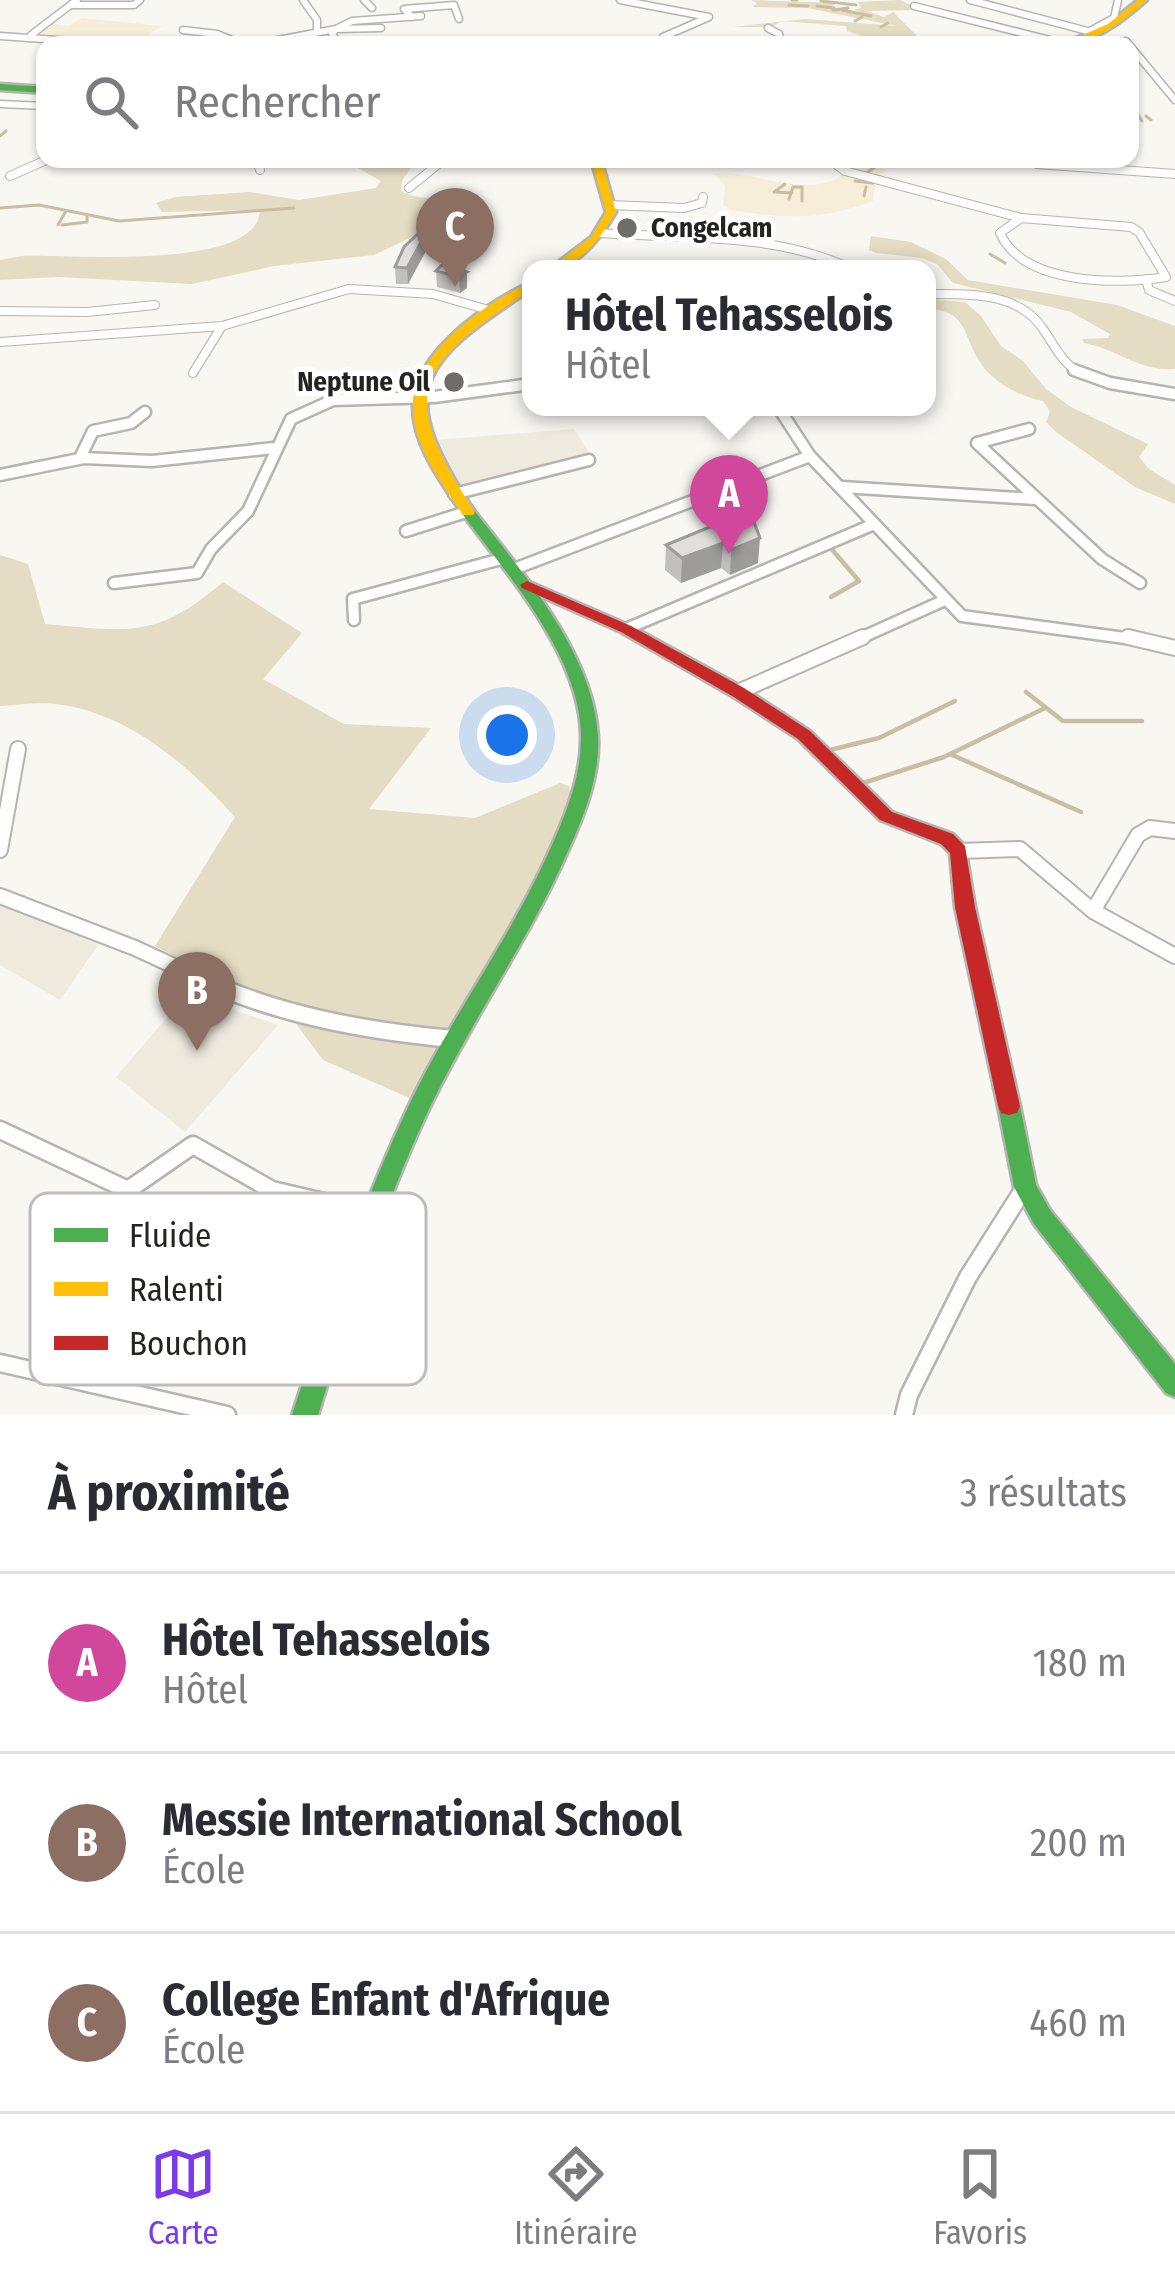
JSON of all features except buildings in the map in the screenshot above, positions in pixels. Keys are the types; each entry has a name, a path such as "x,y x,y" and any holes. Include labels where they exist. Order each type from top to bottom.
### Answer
{"main road":[{"path":"1096,36 1129,16 1143,0"},
{"path":"1097,36 1140,17 1155,0"},
{"path":"0,90 36,92"},
{"path":"565,260 599,233 611,212 599,168"},
{"path":"381,1193 454,1039 567,831 586,779 586,722 557,644 526,585 466,512 430,452 417,395 423,377 442,351 522,290"},
{"path":"526,585 626,628 738,692 804,734 886,817 947,839 959,851 965,907 989,1000 1025,1187 1042,1217 1175,1384"},
{"path":"305,1415 315,1385"}],"street":[{"path":"30,35 75,2 134,5 140,0"},
{"path":"303,0 317,20 316,30"},
{"path":"364,0 373,8"},
{"path":"620,0 709,17 665,36"},
{"path":"970,0 1087,36"},
{"path":"1095,36 1114,18 1118,0"},
{"path":"333,36 336,29 356,21 417,17 404,9 454,5 459,19"},
{"path":"914,7 1029,36"},
{"path":"289,36 316,30 381,28"},
{"path":"768,28 779,36"},
{"path":"183,30 223,36"},
{"path":"0,36 40,36"},
{"path":"1139,57 1175,100"},
{"path":"0,104 36,106"},
{"path":"10,176 36,165"},
{"path":"409,188 434,168"},
{"path":"842,168 1021,218 1131,227 1139,232 1166,278 1034,266 1008,250 1000,237 1021,218"},
{"path":"1092,168 1175,174"},
{"path":"609,205 684,208 702,203 704,197"},
{"path":"599,233 794,251 835,260"},
{"path":"1155,258 1175,258"},
{"path":"1146,279 1149,290 1175,301"},
{"path":"5,341 222,326 349,289 433,294 492,311"},
{"path":"936,294 1015,304 1036,318 1072,369 1100,380 1175,394"},
{"path":"0,311 87,312 155,304"},
{"path":"5,341 20,312"},
{"path":"193,373 222,326"},
{"path":"114,583 197,573 211,549 248,512 288,422 322,403 522,385"},
{"path":"80,458 93,431 131,423 145,412"},
{"path":"784,416 810,456 872,525 945,599 973,619 1070,627 1175,648"},
{"path":"1029,429 977,442 1102,560 1140,583"},
{"path":"0,475 80,458 152,461 274,448"},
{"path":"354,620 352,599 510,564 810,456"},
{"path":"454,494 589,460"},
{"path":"842,487 1036,499"},
{"path":"406,531 466,512"},
{"path":"626,628 872,525"},
{"path":"738,692 945,599"},
{"path":"0,850 18,749"},
{"path":"1093,911 1138,835 1150,828 1175,831"},
{"path":"959,851 1020,849 1093,911 1175,956"},
{"path":"0,896 135,948 249,1002 384,1033 454,1039"},
{"path":"0,1130 128,1190 193,1145 285,1193"},
{"path":"904,1415 909,1395 968,1277 1025,1187"},
{"path":"0,1363 30,1370"},
{"path":"96,1385 226,1415"}],"shaded area":[{"path":"751,0 837,3 829,8 876,18 854,10 861,8 858,2 900,0 919,10 867,11 884,17 893,12 917,36 862,36 847,31 846,26 785,21 897,26 807,8 753,7 757,3"},
{"path":"82,18 162,26 146,36 38,34 52,24 69,26"},
{"path":"781,22 772,27 733,27"},
{"path":"358,168 411,168 401,191 454,201 468,210 374,255 274,266 192,284 58,277 0,280 0,260 22,256 157,255 229,243 251,230 260,210 162,212 156,203 175,197 249,192 299,200 376,188 381,181"},
{"path":"838,168 890,168 876,185 873,201 803,216 731,210 723,205 725,186 714,173 797,185 829,182 842,175"},
{"path":"871,236 911,242 946,259 968,280 1117,305 1175,326 1175,369 1140,364 1084,343 1082,339 1110,334 1071,312 953,283 936,260 869,250"},
{"path":"936,300 965,302 1001,346 1023,361 1046,389 1071,407 1148,444 1139,457 1175,485 1175,504 1135,487 1056,432 1046,422 1050,412 1043,401 1015,392 990,375 956,318 939,310"},
{"path":"574,429 593,459 459,490 434,440"},
{"path":"0,555 28,564 45,624 120,629 159,623 223,582 302,633 263,679 344,724 431,728 369,809 475,818 560,783 569,786 572,804 555,845 570,853 430,1107 323,1060 294,1021 155,946 235,817 177,761 108,718 56,704 0,706"},
{"path":"0,901 98,945 60,1000 0,965"},
{"path":"187,994 278,1025 185,1132 116,1077"}],"waterway":[{"path":"792,0 797,0"},
{"path":"821,1 856,5"},
{"path":"789,5 808,6"},
{"path":"817,6 834,8"},
{"path":"833,10 848,8 842,10 871,16"},
{"path":"855,21 862,17"},
{"path":"881,27 888,23"},
{"path":"1139,116 1142,121"},
{"path":"1146,116 1151,120"},
{"path":"0,136 6,131"},
{"path":"865,174 874,168"},
{"path":"855,181 873,183"},
{"path":"785,184 774,192 791,193"},
{"path":"791,193 793,187 802,187 802,201"},
{"path":"864,196 866,187"},
{"path":"789,199 791,193"},
{"path":"0,208 39,205 119,221 294,208"},
{"path":"58,225 66,211"},
{"path":"62,225 87,222 87,217"},
{"path":"990,254 1005,263"},
{"path":"829,546 859,581 831,597"},
{"path":"1026,692 1063,721 1142,721"},
{"path":"830,750 879,738 955,701"},
{"path":"950,754 1043,709"},
{"path":"863,783 950,754"},
{"path":"950,754 1081,812"}],"traffic: fast":[{"path":"0,87 36,89"},
{"path":"382,1193 442,1062 549,874 585,781 590,741 577,680 546,619 468,512"},
{"path":"1009,1106 1025,1187 1042,1217 1175,1384"},
{"path":"305,1415 315,1385"}],"traffic: slow":[{"path":"1086,36 1111,26 1143,0"},
{"path":"566,260 595,239 611,212 599,168"},
{"path":"468,512 424,435 419,406 424,380 438,356 461,334 522,291"}],"traffic: jam":[{"path":"527,585 626,629 738,692 804,735 886,816 947,839 959,851 965,907 1009,1106"}],"place":[{"name":"Congelcam","path":"627,228"},
{"name":"College Enfant d'Afrique","path":"455,287"},
{"name":"Neptune Oil","path":"454,382"},
{"name":"Hôtel Tehasselois","path":"729,554"},
{"name":"Messie International School","path":"197,1051"}]}
